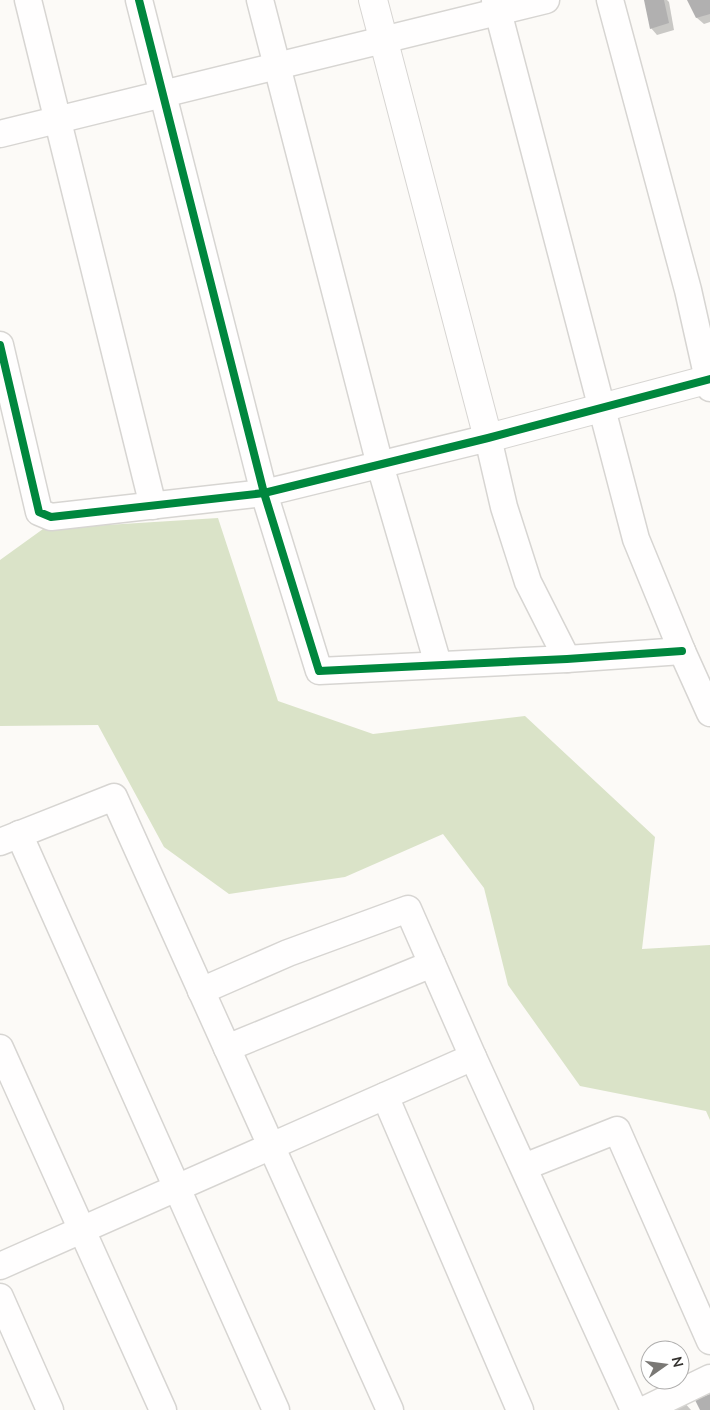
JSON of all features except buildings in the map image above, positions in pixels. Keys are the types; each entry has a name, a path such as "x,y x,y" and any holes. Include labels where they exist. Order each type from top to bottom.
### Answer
{"street":[{"path":"28,0 153,506"},
{"path":"139,0 264,493 319,671 438,664 568,660 682,651"},
{"path":"260,0 380,464 438,664"},
{"path":"373,0 488,438 504,507 528,582 568,660"},
{"path":"0,134 383,40 497,6 546,0"},
{"path":"0,345 39,512 51,517 264,493 709,382 688,290 610,0"},
{"path":"497,6 636,539 682,651 710,713"},
{"path":"276,1410 177,1188 10,838 114,797 390,1410"},
{"path":"201,991 288,953 408,909 473,1057 634,1410"},
{"path":"227,1048 432,964"},
{"path":"0,1048 163,1410"},
{"path":"0,1266 473,1057"},
{"path":"385,1096 520,1410"},
{"path":"524,1167 617,1130 710,1341"},
{"path":"0,1297 50,1410"},
{"path":"644,1410 710,1378"}],"green space":[{"path":"218,518 278,701 373,734 525,716 655,837 642,949 710,945 710,1120 706,1111 580,1086 508,985 484,888 443,834 345,877 229,894 164,847 98,725 0,726 0,560 43,529"}],"cycle path":[{"path":"139,0 264,493 319,671 567,659 682,651"},
{"path":"0,345 39,512 51,517 264,493 488,438 710,379"}]}
